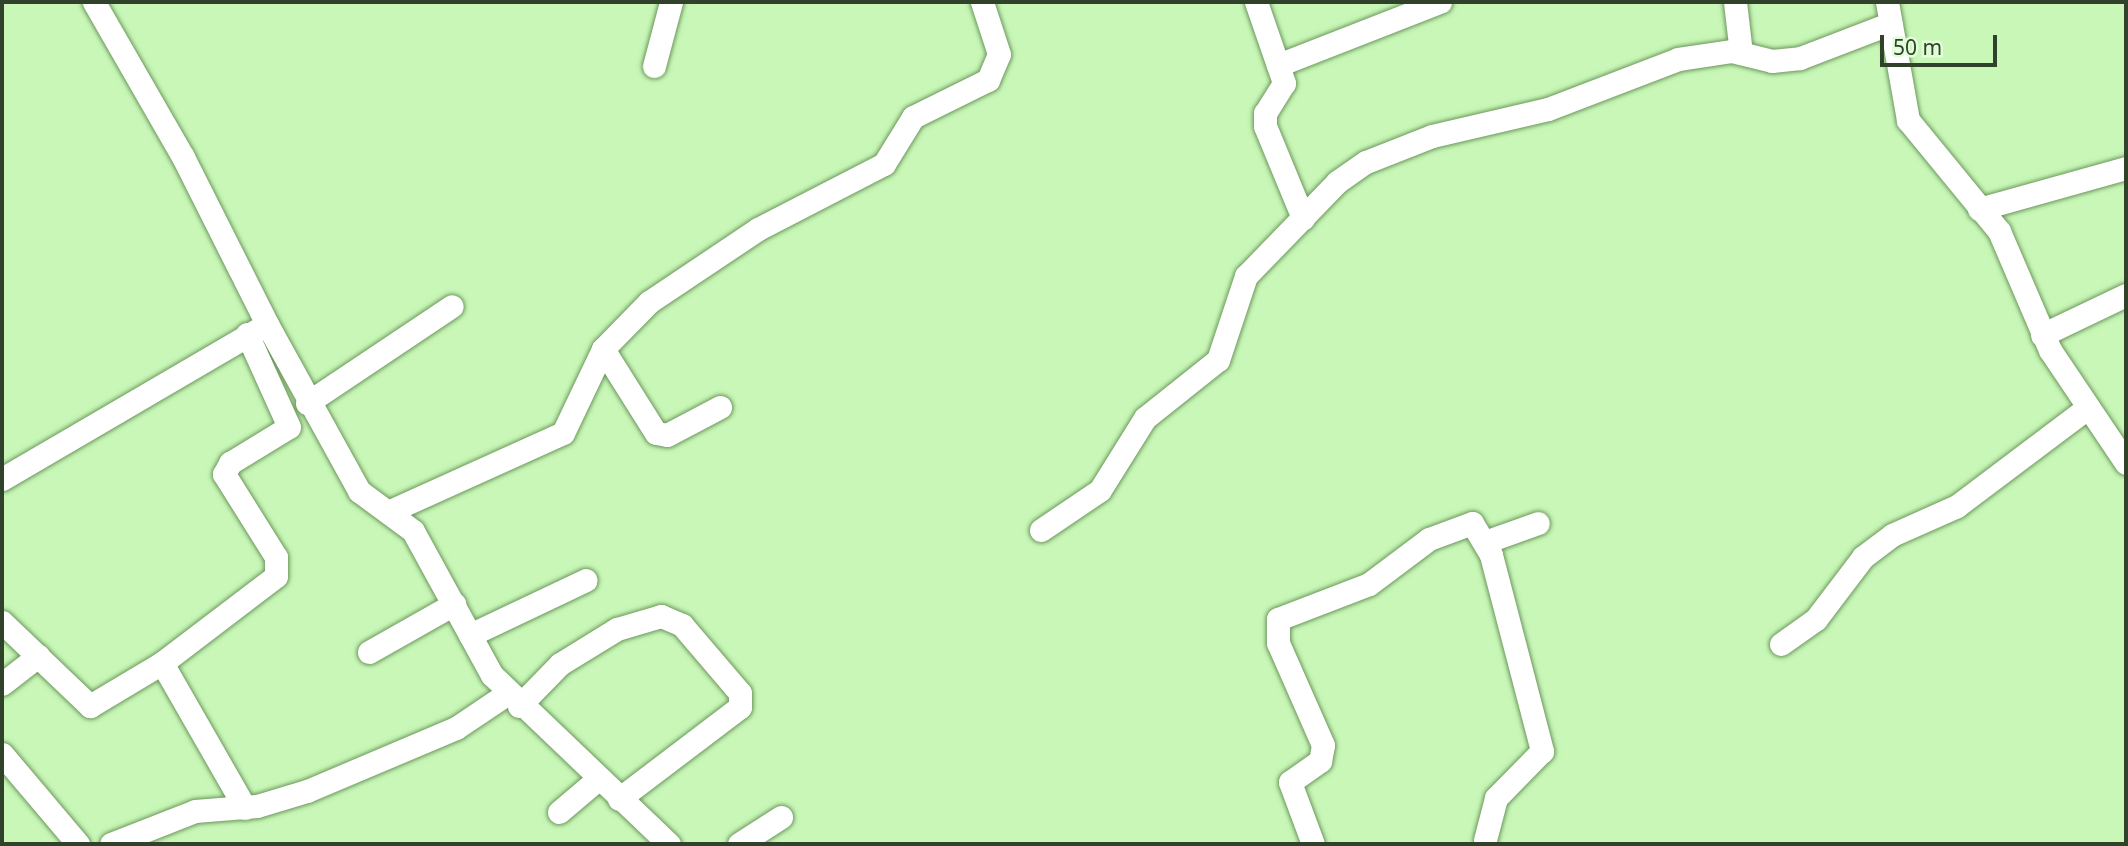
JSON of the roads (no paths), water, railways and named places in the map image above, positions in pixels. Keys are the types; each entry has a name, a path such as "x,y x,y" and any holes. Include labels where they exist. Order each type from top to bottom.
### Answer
{"street":[{"path":"2,622 86,706 162,663 279,573 276,558 224,474 230,463 289,427 257,329 183,157 94,2"},
{"path":"654,66 671,2"},
{"path":"388,512 564,433 603,349 665,289 758,229 884,164 913,117 988,79 999,54 982,2"},
{"path":"1256,2 1279,65 1282,89 1264,118 1303,218"},
{"path":"1279,65 1440,2"},
{"path":"1735,2 1741,53"},
{"path":"1041,530 1100,490 1145,418 1218,360 1246,276 1337,182 1386,151 1548,109 1678,59 1741,53 1772,61 1800,58 1889,12 1908,120 2007,245 2042,335 2087,408 2126,460"},
{"path":"1979,209 2126,169"},
{"path":"2042,335 2126,295"},
{"path":"307,403 452,306"},
{"path":"257,329 307,403 359,491 413,531 470,635 514,700 669,844"},
{"path":"2,480 257,329"},
{"path":"603,349 656,433 667,435 720,407"},
{"path":"1781,644 1816,619 1863,557 1892,536 1957,506 2087,408"},
{"path":"1485,542 1538,523"},
{"path":"1313,844 1290,782 1320,761 1323,745 1278,643 1278,620 1369,584 1454,527 1477,525 1485,542 1534,703 1542,751 1496,798 1485,843"},
{"path":"470,635 586,580"},
{"path":"369,652 454,604"},
{"path":"111,844 195,811 245,808 387,760 514,700 560,664 617,629 661,616 682,625 740,693 740,708 620,799"},
{"path":"2,684 38,656"},
{"path":"162,663 245,808"},
{"path":"2,754 78,844"},
{"path":"559,813 598,779"},
{"path":"739,844 781,817"}]}
